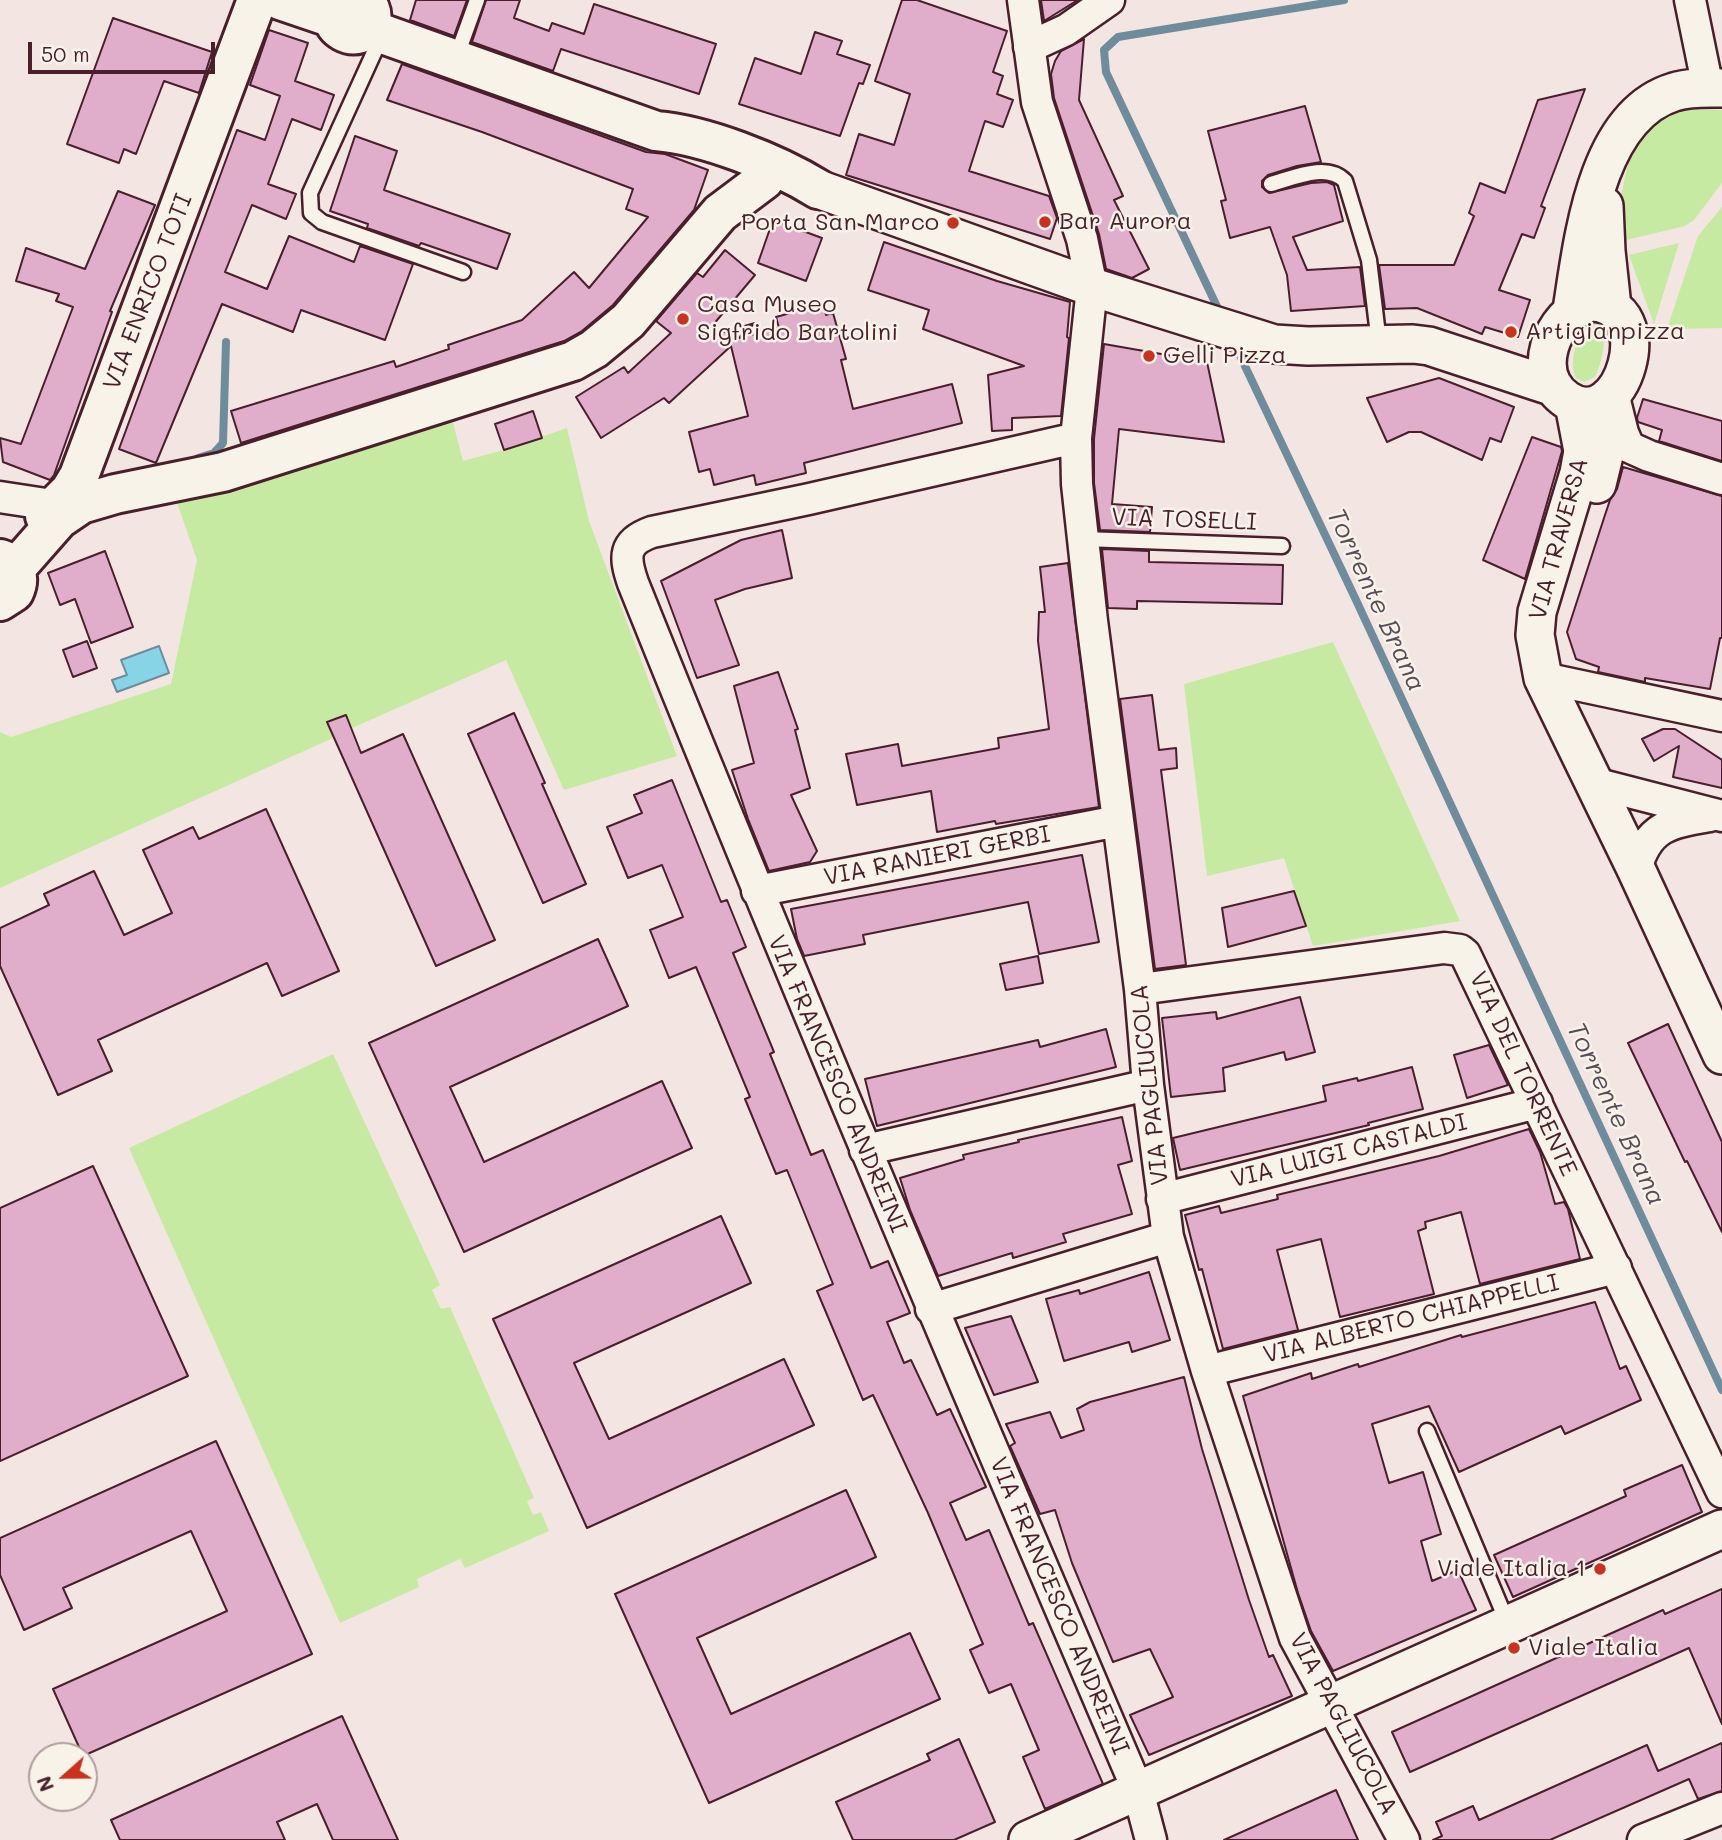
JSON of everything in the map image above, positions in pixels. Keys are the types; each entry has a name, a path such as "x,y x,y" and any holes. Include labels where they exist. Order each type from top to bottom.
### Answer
{"main road":[{"name":"VIA ENRICO TOTI","path":"65,507 84,464 257,0"},
{"path":"280,0 361,13 456,60 656,131 682,133 788,170 818,189"},
{"path":"656,131 677,149 781,186 818,189"},
{"path":"3,582 65,507 223,472 573,360 594,349 628,321 720,213 764,180"}],"street":[{"path":"1029,47 1066,30 1109,0"},
{"path":"1572,310 1588,215 1622,130 1645,107 1672,92 1711,80 1690,0"},
{"name":"VIA PAGLIUCOLA","path":"1020,1 1037,102 1082,239 1093,287 1076,438 1077,484 1168,1237 1207,1371 1295,1638 1404,1840"},
{"path":"1605,170 1606,251 1612,307"},
{"path":"818,189 1093,287 1275,344 1413,344 1579,389 1625,371 1629,342 1626,323 1612,307 1604,303 1590,302 1572,310 1557,328 1579,389 1623,433 1629,447 1722,479"},
{"name":"VIA TRAVERSA","path":"1579,389 1606,452 1553,629 1550,653 1552,690 1722,1055"},
{"name":"VIA FRANCESCO ANDREINI","path":"1076,438 640,536 628,547 627,557 633,583 757,891 931,1309 1138,1791 1152,1840"},
{"path":"0,497 65,507"},
{"path":"1552,690 1722,716"},
{"path":"1594,783 1719,815"},
{"path":"1636,869 1643,846 1660,829 1678,821 1719,815"},
{"name":"VIA RANIERI GERBI","path":"757,891 1118,821"},
{"name":"VIA DEL TORRENTE","path":"1140,989 1444,948 1460,950 1469,960 1722,1492"},
{"path":"865,1150 1148,1085"},
{"name":"VIA LUIGI CASTALDI","path":"1162,1199 1537,1103"},
{"path":"931,1309 1168,1237"},
{"name":"VIA ALBERTO CHIAPPELLI","path":"1207,1371 1616,1268"},
{"path":"1028,1840 1722,1529"},
{"path":"1643,1840 1722,1808"}],"lane":[{"path":"456,60 477,0"},
{"path":"361,13 310,192 311,212 322,222 463,272"},
{"path":"1271,184 1313,173 1331,172 1345,181 1369,260 1380,345"},
{"name":"VIA TOSELLI","path":"1083,539 1282,546"},
{"path":"1427,1431 1508,1625"}],"green space":[{"path":"1722,110 1722,183 1694,220 1685,226 1622,241 1620,200 1631,150 1655,117 1679,111"},
{"path":"1722,207 1722,328 1667,329 1698,236"},
{"path":"1679,243 1654,324 1629,255"},
{"path":"1592,322 1602,331 1604,346 1595,377 1584,382 1576,378 1574,371 1575,348 1582,333"},
{"path":"451,415 463,461 567,428 589,521 677,756 564,790 506,660 352,728 346,715 328,722 333,738 0,888 0,732 11,737 171,684 197,560 175,497"},
{"path":"1333,642 1460,921 1313,946 1284,858 1207,876 1184,684"},
{"path":"333,1054 440,1285 432,1290 441,1309 450,1307 534,1498 527,1501 533,1515 541,1512 549,1531 465,1568 460,1559 417,1579 419,1587 340,1623 129,1148"}],"water":[{"path":"159,646 169,673 117,692 112,680 127,675 121,660"}],"building":[{"path":"416,0 467,0 454,36 410,20"},
{"path":"486,0 520,0 514,18 549,31 552,23 584,34 594,4 716,44 699,94 561,49 553,71 472,42"},
{"path":"902,0 917,0 1007,31 993,72 1003,76 997,94 1013,100 1003,127 985,121 969,171 1049,196 1057,218 1050,239 846,175 859,134 894,145 910,94 875,81"},
{"path":"1041,0 1078,0 1044,21"},
{"path":"113,18 212,52 199,93 164,81 136,154 124,149 119,163 67,144"},
{"path":"269,30 308,43 295,81 334,95 321,130 292,119 268,184 296,194 286,219 252,205 225,272 267,289 289,236 354,262 360,246 413,264 385,340 301,310 293,332 222,304 156,463 119,449 237,130 265,140 280,96 250,85"},
{"path":"815,32 842,41 837,54 870,65 863,84 859,83 840,136 739,104 755,58 801,74"},
{"path":"1084,39 1079,100 1123,196 1114,200 1149,269 1132,278 1106,269 1099,234 1054,98 1051,74 1055,61 1061,51"},
{"path":"402,64 646,152 665,154 708,170 694,210 613,305 582,331 564,341 241,443 231,411 394,361 396,367 449,349 448,345 522,320 574,272 589,288 648,217 626,209 633,189 482,132 387,100"},
{"path":"1585,89 1541,206 1545,208 1534,238 1522,234 1499,290 1530,300 1518,337 1485,327 1482,334 1417,308 1385,309 1379,265 1454,265 1474,216 1469,213 1480,183 1505,193 1538,100"},
{"path":"1305,106 1321,162 1268,175 1262,181 1262,187 1269,193 1311,183 1327,182 1334,185 1343,221 1293,237 1307,270 1360,267 1365,306 1291,311 1287,275 1270,227 1230,238 1221,201 1226,200 1208,131"},
{"path":"355,136 397,151 384,190 510,234 497,269 367,228 368,224 330,211"},
{"path":"118,191 155,205 110,311 112,312 50,480 3,462 0,438 21,444 73,307 56,301 59,294 16,281 26,248 85,269"},
{"path":"773,220 822,238 806,281 758,263"},
{"path":"884,242 997,281 1070,302 1061,416 1012,418 1012,430 992,431 988,375 1024,366 923,329 929,310 868,290"},
{"path":"725,250 755,275 702,338 755,323 739,338 779,328 776,317 823,304 826,315 833,313 846,359 841,360 853,409 952,384 962,423 804,463 806,473 756,485 754,475 714,485 710,469 699,472 689,432 748,416 731,346 669,403 664,398 601,438 576,397 624,367 628,373 671,333 656,321 697,273 703,277"},
{"path":"1104,344 1207,362 1224,442 1119,429 1112,504 1152,507 1150,532 1100,530 1094,483 1094,439"},
{"path":"1439,378 1514,407 1501,442 1490,438 1482,460 1421,432 1409,432 1387,442 1367,398"},
{"path":"1643,399 1722,421 1722,461 1659,441 1662,430 1638,422"},
{"path":"533,411 542,438 504,450 495,424"},
{"path":"1532,437 1561,447 1562,451 1525,579 1483,560"},
{"path":"1623,467 1722,496 1722,638 1710,689 1645,678 1645,682 1598,672 1599,667 1576,659 1567,632"},
{"path":"782,530 792,578 745,589 715,600 739,665 697,678 661,581 741,540"},
{"path":"1102,549 1149,551 1149,562 1283,565 1282,604 1137,601 1137,609 1108,608"},
{"path":"105,551 133,627 91,643 75,599 60,605 48,573"},
{"path":"1068,563 1099,807 937,832 931,791 857,805 846,754 898,744 902,766 999,748 998,738 1049,729 1038,641 1039,612 1045,612 1040,567"},
{"path":"87,641 97,668 73,677 63,650"},
{"path":"778,672 798,729 795,730 810,788 791,795 817,851 810,862 769,871 732,770 754,763 734,686"},
{"path":"1152,695 1159,750 1176,748 1177,768 1161,770 1186,965 1155,969 1120,699"},
{"path":"514,713 586,884 543,903 468,734"},
{"path":"346,715 361,753 403,734 495,940 436,966 327,722"},
{"path":"1663,729 1675,729 1722,760 1722,788 1673,777 1679,746 1654,761 1642,739"},
{"path":"672,780 721,902 727,900 746,947 733,953 774,1052 770,1054 811,1155 823,1150 871,1268 888,1261 910,1313 887,1322 904,1363 911,1360 937,1415 950,1409 986,1487 950,1503 966,1540 989,1530 1029,1625 1033,1623 1103,1784 1045,1809 1023,1757 1039,1750 1011,1684 989,1693 970,1650 983,1644 928,1513 873,1395 863,1400 817,1291 833,1284 787,1170 776,1174 745,1099 750,1097 696,967 669,978 650,930 683,917 662,865 628,878 607,827 642,813 634,795"},
{"path":"266,809 339,971 282,996 267,963 98,1040 112,1071 58,1095 0,966 0,928 49,905 44,894 94,871 124,935 172,913 143,850 193,827 199,839"},
{"path":"1082,855 1099,942 1039,954 1028,902 863,935 865,944 804,956 797,939 791,909"},
{"path":"1294,891 1306,926 1228,947 1222,908"},
{"path":"598,939 628,1006 450,1087 484,1162 662,1081 692,1148 464,1252 369,1043"},
{"path":"1038,956 1043,983 1006,990 1000,964"},
{"path":"1300,997 1315,1052 1286,1060 1284,1052 1223,1068 1225,1091 1171,1097 1162,1018 1216,1012 1217,1019"},
{"path":"1668,1024 1722,1142 1722,1232 1628,1043"},
{"path":"1106,1029 1116,1067 877,1126 865,1079 1038,1040 1040,1047"},
{"path":"1489,1045 1508,1085 1467,1098 1454,1055"},
{"path":"1412,1067 1423,1109 1368,1123 1369,1125 1180,1170 1173,1138 1326,1101 1323,1086 1357,1078 1358,1081"},
{"path":"1122,1117 1132,1161 1118,1165 1132,1214 1063,1234 1066,1242 1013,1258 1012,1253 938,1276 910,1210 900,1178 964,1159 963,1155"},
{"path":"1529,1129 1540,1152 1555,1204 1564,1202 1568,1209 1580,1259 1480,1284 1461,1212 1425,1222 1426,1228 1418,1231 1434,1294 1340,1317 1321,1239 1277,1250 1298,1330 1223,1349 1185,1215 1219,1206 1221,1213 1278,1199 1277,1195 1439,1156"},
{"path":"93,1166 188,1376 0,1461 0,1208"},
{"path":"721,1216 751,1283 574,1363 609,1439 784,1359 814,1425 587,1528 493,1319"},
{"path":"1149,1272 1170,1340 1132,1352 1129,1342 1064,1361 1046,1299 1079,1290 1080,1294"},
{"path":"1595,1302 1620,1369 1626,1366 1641,1400 1565,1434 1561,1426 1459,1472 1429,1406 1372,1424 1389,1483 1423,1472 1441,1534 1421,1541 1432,1581 1458,1570 1476,1610 1333,1671 1311,1631 1298,1593 1243,1396 1311,1373 1312,1379 1461,1335 1462,1337"},
{"path":"1011,1316 1038,1382 994,1395 965,1328"},
{"path":"1184,1377 1202,1449 1249,1600 1269,1657 1273,1655 1292,1696 1149,1755 1130,1715 1173,1697 1150,1649 1113,1662 1072,1563 1055,1510 1040,1514 1010,1446 1015,1443 1006,1424 1050,1412 1061,1438 1084,1430 1077,1409 1090,1402"},
{"path":"216,1441 312,1654 98,1749 98,1742 77,1742 53,1689 227,1611 191,1531 63,1588 72,1608 24,1630 0,1575 0,1538"},
{"path":"1682,1465 1702,1512 1513,1597 1494,1555 1626,1496 1624,1490"},
{"path":"846,1490 876,1557 697,1638 731,1714 910,1633 940,1699 709,1803 615,1594"},
{"path":"1722,1589 1722,1724 1689,1648 1410,1772 1392,1732 1663,1610 1665,1614"},
{"path":"342,1716 398,1840 333,1840 317,1804 277,1822 285,1840 120,1840 111,1820"},
{"path":"959,1739 995,1822 954,1840 853,1840 836,1802 930,1760 927,1754"},
{"path":"1722,1743 1722,1791 1698,1799 1689,1779 1550,1840 1433,1840 1442,1836 1436,1822 1473,1806 1479,1820 1647,1745 1658,1771"},
{"path":"1336,1790 1358,1840 1224,1840"}],"waterway":[{"name":"Torrente Brana","path":"1221,315 1106,72 1104,50 1118,37 1344,0"},
{"path":"198,458 214,453 223,443 226,342"},
{"name":"Torrente Brana","path":"1234,343 1722,1390"}],"place":[{"name":"Bar Aurora","path":"1045,222"},
{"name":"Porta San Marco","path":"953,223"},
{"name":"Casa Museo Sigfrido Bartolini","path":"683,319"},
{"name":"Artigianpizza","path":"1511,332"},
{"name":"Gelli Pizza","path":"1149,356"},
{"name":"Viale Italia 1","path":"1600,1569"},
{"name":"Viale Italia","path":"1514,1648"}]}
